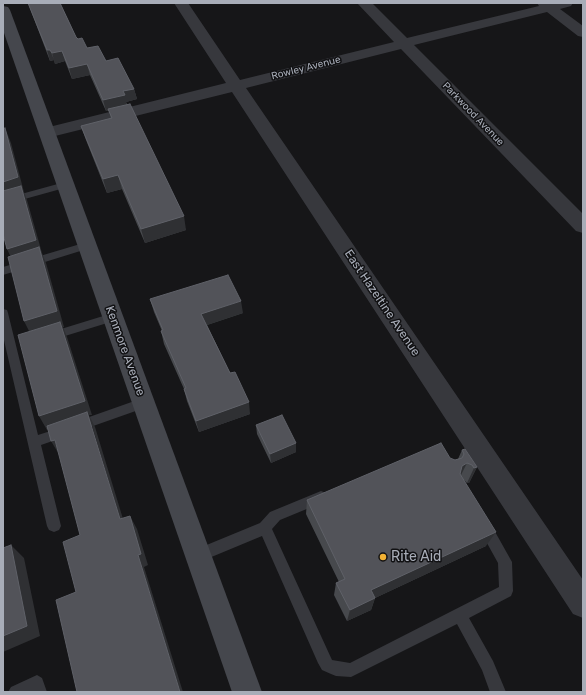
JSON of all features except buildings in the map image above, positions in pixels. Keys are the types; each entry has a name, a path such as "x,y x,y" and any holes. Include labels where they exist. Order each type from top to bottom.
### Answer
{"main road":[{"name":"Kenmore Avenue","path":"3,10 247,692"}],"street":[{"name":"East Hazeltine Avenue","path":"181,3 583,604"},
{"name":"Parkwood Avenue","path":"364,3 583,226"},
{"name":"Rowley Avenue","path":"47,133 404,44 547,5 566,3"},
{"path":"547,5 583,33"}],"lane":[{"path":"3,202 65,185"},
{"path":"3,271 87,246"},
{"path":"3,313 15,348 34,442 54,526"},
{"path":"40,340 112,317"},
{"path":"34,442 143,403"},
{"path":"198,556 265,528 275,516 334,491"},
{"path":"265,528 327,665 336,670 351,670 506,591 505,562 476,512"},
{"path":"459,614 488,666 498,692"},
{"path":"16,692 37,683 39,692"}],"place":[{"name":"Rite Aid","path":"383,557"}]}
